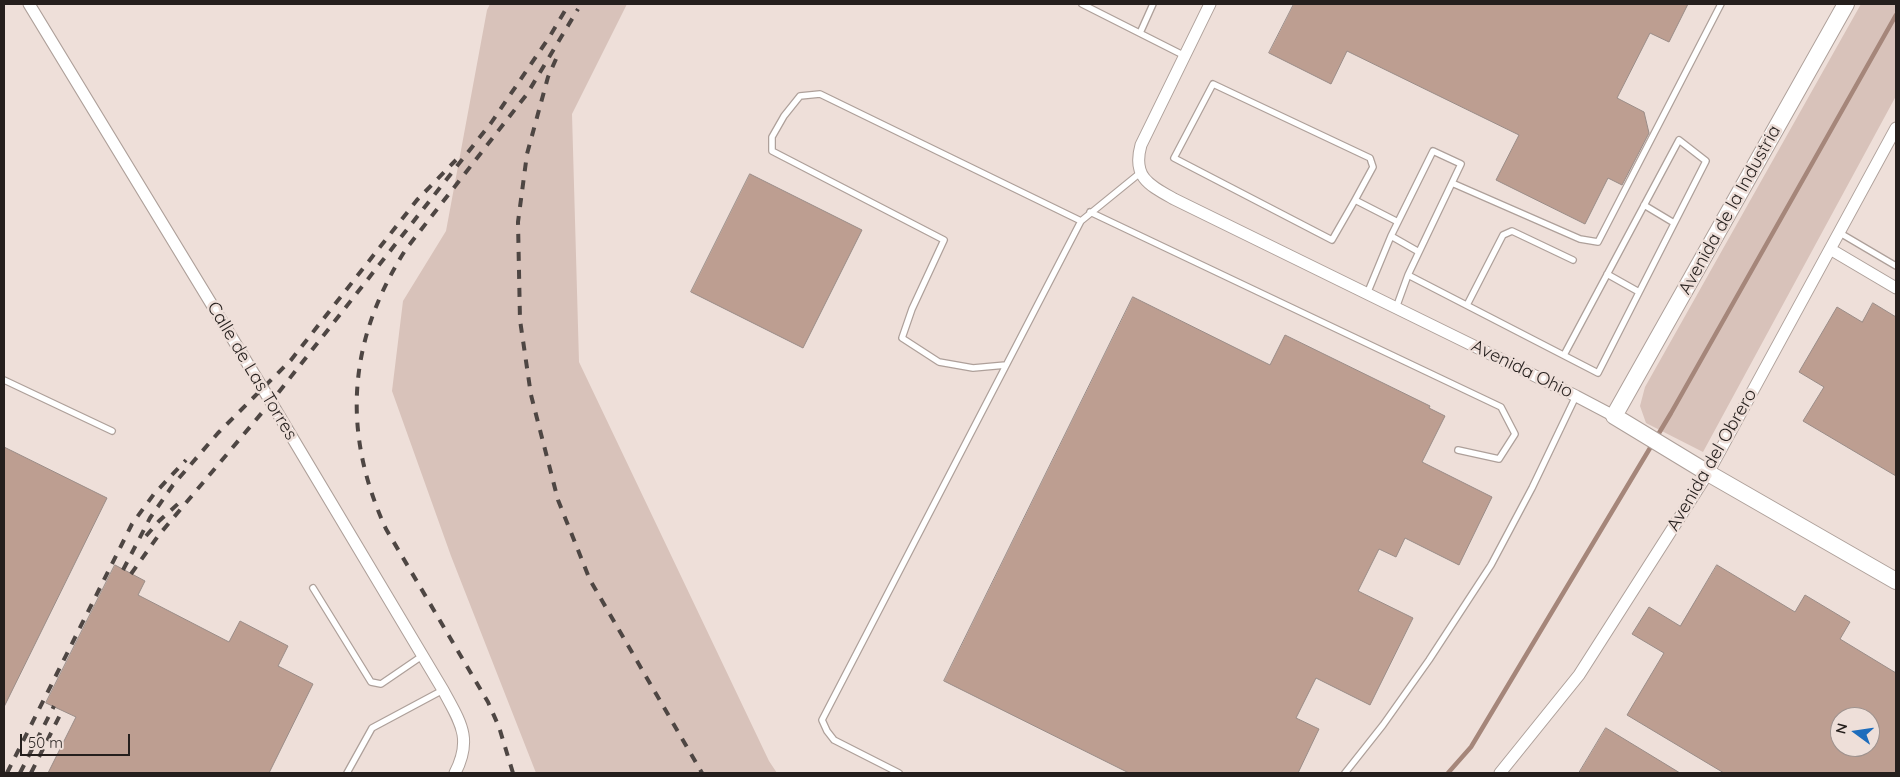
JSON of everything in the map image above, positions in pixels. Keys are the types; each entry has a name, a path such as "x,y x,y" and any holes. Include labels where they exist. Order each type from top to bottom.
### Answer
{"street":[{"name":"Calle de Las Torres","path":"29,4 271,402 443,690 461,724 465,743 462,760 455,773"},
{"path":"1140,173 1138,165 1141,145 1212,4"},
{"name":"Avenida de la Industria","path":"1614,416 1846,4"},
{"name":"Avenida del Obrero","path":"1500,773 1579,674 1708,472 1896,128"},
{"name":"Avenida Ohio","path":"1140,173 1154,187 1174,198 1614,416 1896,581"},
{"path":"1830,249 1896,288"},
{"path":"1634,379 1631,391 1636,430"}],"lane":[{"path":"1082,4 1185,56"},
{"path":"1140,33 1153,4"},
{"path":"1452,183 1580,239 1598,242 1721,4"},
{"path":"1213,84 1370,158 1373,167 1355,200 1332,240 1174,158 1213,84"},
{"path":"1006,365 973,368 939,362 902,338 912,309 944,240 772,151 772,138 784,116 800,96 820,94 1081,221"},
{"path":"1408,275 1598,373 1706,161 1679,140 1564,355"},
{"path":"1367,294 1391,236 1433,151 1461,164 1408,275 1396,308"},
{"path":"899,773 834,740 822,720 1081,221 1140,173"},
{"path":"1355,200 1398,222"},
{"path":"1644,205 1674,223"},
{"path":"1090,212 1501,407 1515,434 1500,458 1458,450"},
{"path":"1467,305 1503,235 1512,231 1573,260"},
{"path":"1840,233 1896,266"},
{"path":"1391,236 1419,252"},
{"path":"1607,274 1640,292"},
{"path":"4,380 112,431"},
{"path":"1345,773 1383,725 1491,565 1532,488 1576,396"},
{"path":"313,588 371,682 381,684 422,656"},
{"path":"347,773 372,728 443,690"}],"shaded area":[{"path":"490,4 627,4 572,114 579,362 769,761 777,773 536,773 451,556 392,391 403,301 446,231 487,10"},
{"path":"1861,4 1896,4 1896,96 1703,452 1646,423 1640,406 1645,387"}],"building":[{"path":"1294,4 1688,4 1669,42 1650,33 1617,98 1644,112 1649,133 1622,185 1608,178 1585,224 1496,180 1519,135 1347,51 1331,84 1269,53"},
{"path":"750,174 862,230 803,348 691,292"},
{"path":"1133,297 1270,365 1285,335 1430,406 1429,408 1445,416 1422,462 1492,497 1459,565 1405,538 1396,557 1379,549 1358,591 1413,618 1370,705 1316,678 1296,718 1319,729 1298,773 1129,773 944,681"},
{"path":"1873,303 1896,317 1896,476 1803,421 1824,387 1799,372 1837,307 1862,322"},
{"path":"4,447 107,498 4,707"},
{"path":"115,565 145,581 138,595 229,642 240,621 288,646 278,666 313,684 269,773 48,773 76,717 46,703"},
{"path":"1717,565 1795,612 1805,595 1850,622 1840,639 1896,673 1896,773 1724,773 1627,715 1664,653 1632,634 1649,607 1680,626"},
{"path":"1606,728 1680,773 1579,773"}],"waterway":[{"path":"1448,773 1471,747 1671,413 1896,15"}],"railway":[{"path":"131,574 158,536 271,402 491,123 550,36 569,4"},
{"path":"513,773 499,727 488,702 386,529 372,493 362,457 357,421 357,386 362,352 372,317 387,283 406,249 527,94 578,9"},
{"path":"556,59 548,77 527,154 518,222 520,320 531,395 558,500 590,580 702,773"},
{"path":"123,570 150,518 173,485 218,433 291,360 417,200 456,160"},
{"path":"7,773 132,524 154,494 186,460"},
{"path":"146,536 180,502"},
{"path":"20,773 54,706"},
{"path":"31,773 62,711"}]}
